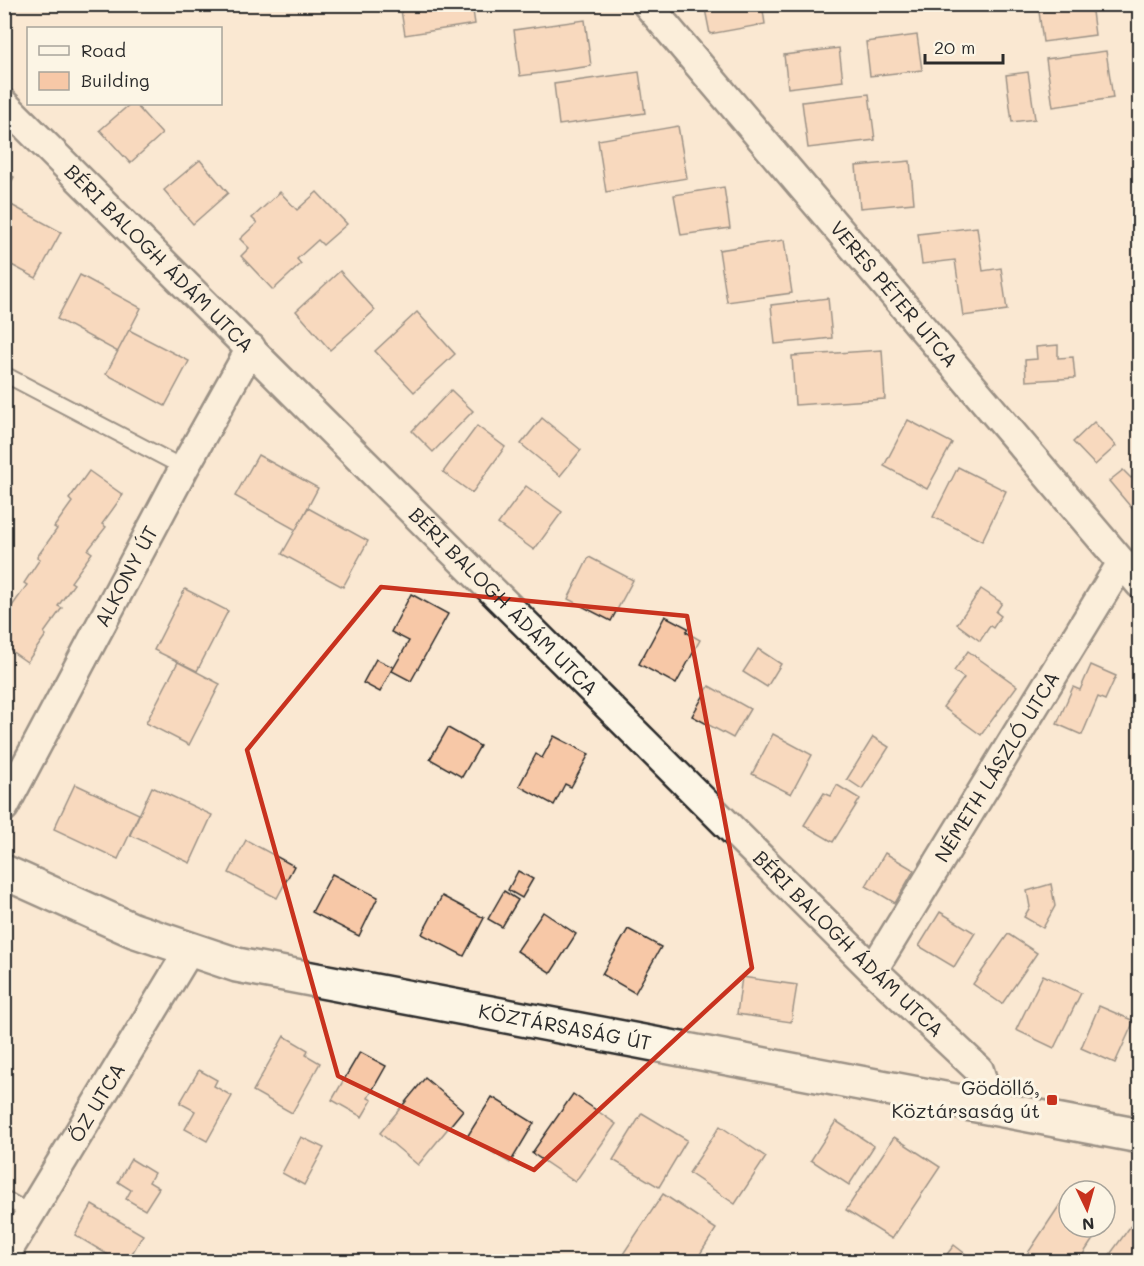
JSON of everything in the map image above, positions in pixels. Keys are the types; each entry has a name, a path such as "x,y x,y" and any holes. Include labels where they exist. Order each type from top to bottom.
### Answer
{"main road":[{"name":"KÖZTÁRSASÁG ÚT","path":"4,872 133,930 237,965 1140,1136"}],"street":[{"name":"VERES PÉTER UTCA","path":"647,4 1133,574"},
{"name":"BÉRI BALOGH ÁDÁM UTCA","path":"4,104 873,970 979,1070 990,1106"},
{"name":"ALKONY ÚT","path":"4,807 184,468 251,348"},
{"name":"NÉMETH LÁSZLÓ UTCA","path":"873,970 1133,574"},
{"name":"ŐZ UTCA","path":"4,1257 190,949"}],"lane":[{"path":"4,374 184,468"},
{"path":"4,1198 31,1213"}],"highlighted area":[{"path":"381,587 687,616 752,968 534,1170 338,1076 247,750"}],"building":[{"path":"400,4 472,4 475,24 405,35"},
{"path":"704,4 762,4 765,24 710,34"},
{"path":"1038,4 1091,4 1095,35 1043,42"},
{"path":"585,20 591,66 520,76 514,30"},
{"path":"917,35 922,70 870,76 866,42"},
{"path":"839,48 843,81 788,88 784,55"},
{"path":"1106,51 1113,98 1053,107 1046,59"},
{"path":"639,72 645,113 559,125 554,84"},
{"path":"1028,72 1035,119 1012,122 1006,75"},
{"path":"869,94 875,140 808,148 802,102"},
{"path":"129,105 136,105 162,134 130,163 100,130"},
{"path":"678,126 687,178 606,192 598,140"},
{"path":"200,160 228,193 193,224 164,190"},
{"path":"910,161 914,203 860,208 856,166"},
{"path":"4,172 14,177 4,195"},
{"path":"724,187 730,228 681,235 674,195"},
{"path":"280,192 297,210 317,192 347,224 323,245 318,240 297,259 301,264 273,290 241,256 249,248 240,239 257,223 252,218"},
{"path":"4,201 61,232 36,278 4,261"},
{"path":"977,227 983,271 1001,268 1007,310 963,316 955,260 922,264 918,234"},
{"path":"784,240 792,293 727,302 719,250"},
{"path":"340,271 375,310 330,350 296,311"},
{"path":"80,275 141,308 118,352 57,319"},
{"path":"828,298 832,338 775,344 771,305"},
{"path":"417,312 455,354 414,392 375,351"},
{"path":"129,330 189,361 165,406 106,374"},
{"path":"1058,345 1058,358 1073,357 1075,378 1026,381 1025,360 1037,359 1036,347"},
{"path":"882,350 885,399 795,405 792,356"},
{"path":"451,390 473,411 433,452 412,431"},
{"path":"542,418 581,450 560,476 521,444"},
{"path":"908,420 952,443 927,489 884,466"},
{"path":"1094,422 1116,446 1095,465 1073,442"},
{"path":"477,426 505,447 472,493 443,472"},
{"path":"258,455 318,488 296,530 235,496"},
{"path":"958,467 1006,491 982,541 933,517"},
{"path":"1123,470 1131,478 1140,471 1140,518 1109,481"},
{"path":"89,471 123,495 102,524 106,527 88,550 92,553 71,582 74,584 58,606 62,608 27,662 4,646 4,622 27,585 24,583 40,559 37,557 57,529 54,527 72,502 69,499"},
{"path":"526,486 562,512 534,550 498,524"},
{"path":"308,508 368,541 343,587 282,554"},
{"path":"589,557 633,580 611,621 568,599"},
{"path":"185,589 228,611 197,671 154,650"},
{"path":"981,589 1002,603 996,612 1001,616 993,628 990,626 980,641 957,624"},
{"path":"411,594 448,614 411,681 392,671 409,641 391,632"},
{"path":"665,616 688,628 686,632 700,640 676,684 639,664"},
{"path":"758,649 781,664 767,687 743,672"},
{"path":"968,651 1017,686 981,735 943,707 964,678 954,671"},
{"path":"376,659 393,667 380,692 363,683"},
{"path":"178,662 220,684 189,745 146,723"},
{"path":"1091,665 1116,676 1105,700 1098,697 1082,735 1057,724 1073,687 1080,690"},
{"path":"709,686 750,709 733,738 692,716"},
{"path":"448,728 480,746 462,777 430,759"},
{"path":"773,734 812,755 791,794 752,774"},
{"path":"554,736 589,754 571,787 565,784 554,805 519,786 536,754 542,758"},
{"path":"873,737 889,747 862,789 847,779"},
{"path":"75,784 139,814 118,859 54,829"},
{"path":"837,785 860,799 833,842 804,825 824,793 831,796"},
{"path":"152,787 212,815 190,863 130,835"},
{"path":"246,840 294,866 277,898 229,873"},
{"path":"885,853 914,870 895,903 866,886"},
{"path":"518,871 533,879 522,898 508,890"},
{"path":"332,874 378,897 359,936 312,912"},
{"path":"1051,884 1055,906 1043,928 1024,917 1030,907 1027,891"},
{"path":"504,891 518,900 502,927 488,919"},
{"path":"442,896 484,918 464,956 422,934"},
{"path":"543,912 576,934 551,973 517,951"},
{"path":"940,912 975,933 954,967 919,946"},
{"path":"628,929 661,947 635,993 602,974"},
{"path":"1008,934 1037,953 1002,1004 973,984"},
{"path":"1043,975 1081,993 1054,1048 1016,1030"},
{"path":"742,977 797,985 791,1022 737,1014"},
{"path":"1099,1006 1134,1021 1115,1063 1081,1048"},
{"path":"284,1036 308,1050 306,1055 320,1063 292,1113 253,1091"},
{"path":"360,1052 386,1066 368,1098 372,1100 362,1117 332,1100"},
{"path":"199,1070 217,1080 214,1086 232,1096 207,1141 185,1129 195,1111 180,1103"},
{"path":"425,1078 463,1110 418,1165 380,1133"},
{"path":"573,1094 616,1124 575,1182 532,1153"},
{"path":"492,1097 534,1123 510,1163 467,1137"},
{"path":"642,1113 687,1140 659,1187 613,1160"},
{"path":"836,1121 874,1146 849,1185 811,1160"},
{"path":"720,1126 766,1157 735,1204 689,1173"},
{"path":"301,1137 324,1148 304,1185 282,1173"},
{"path":"894,1137 940,1167 892,1239 846,1210"},
{"path":"131,1159 154,1173 149,1182 159,1188 145,1210 126,1199 131,1190 118,1182"},
{"path":"663,1194 716,1229 695,1262 622,1262 619,1260"},
{"path":"92,1205 143,1235 127,1262 120,1262 75,1235"},
{"path":"1057,1209 1057,1239 1093,1239 1078,1262 1022,1262"},
{"path":"1138,1216 1140,1217 1140,1262 1114,1262 1108,1257"},
{"path":"954,1245 976,1262 941,1262"}],"place":[{"name":"Gödöllő, Köztársaság út","path":"1052,1100"}]}
